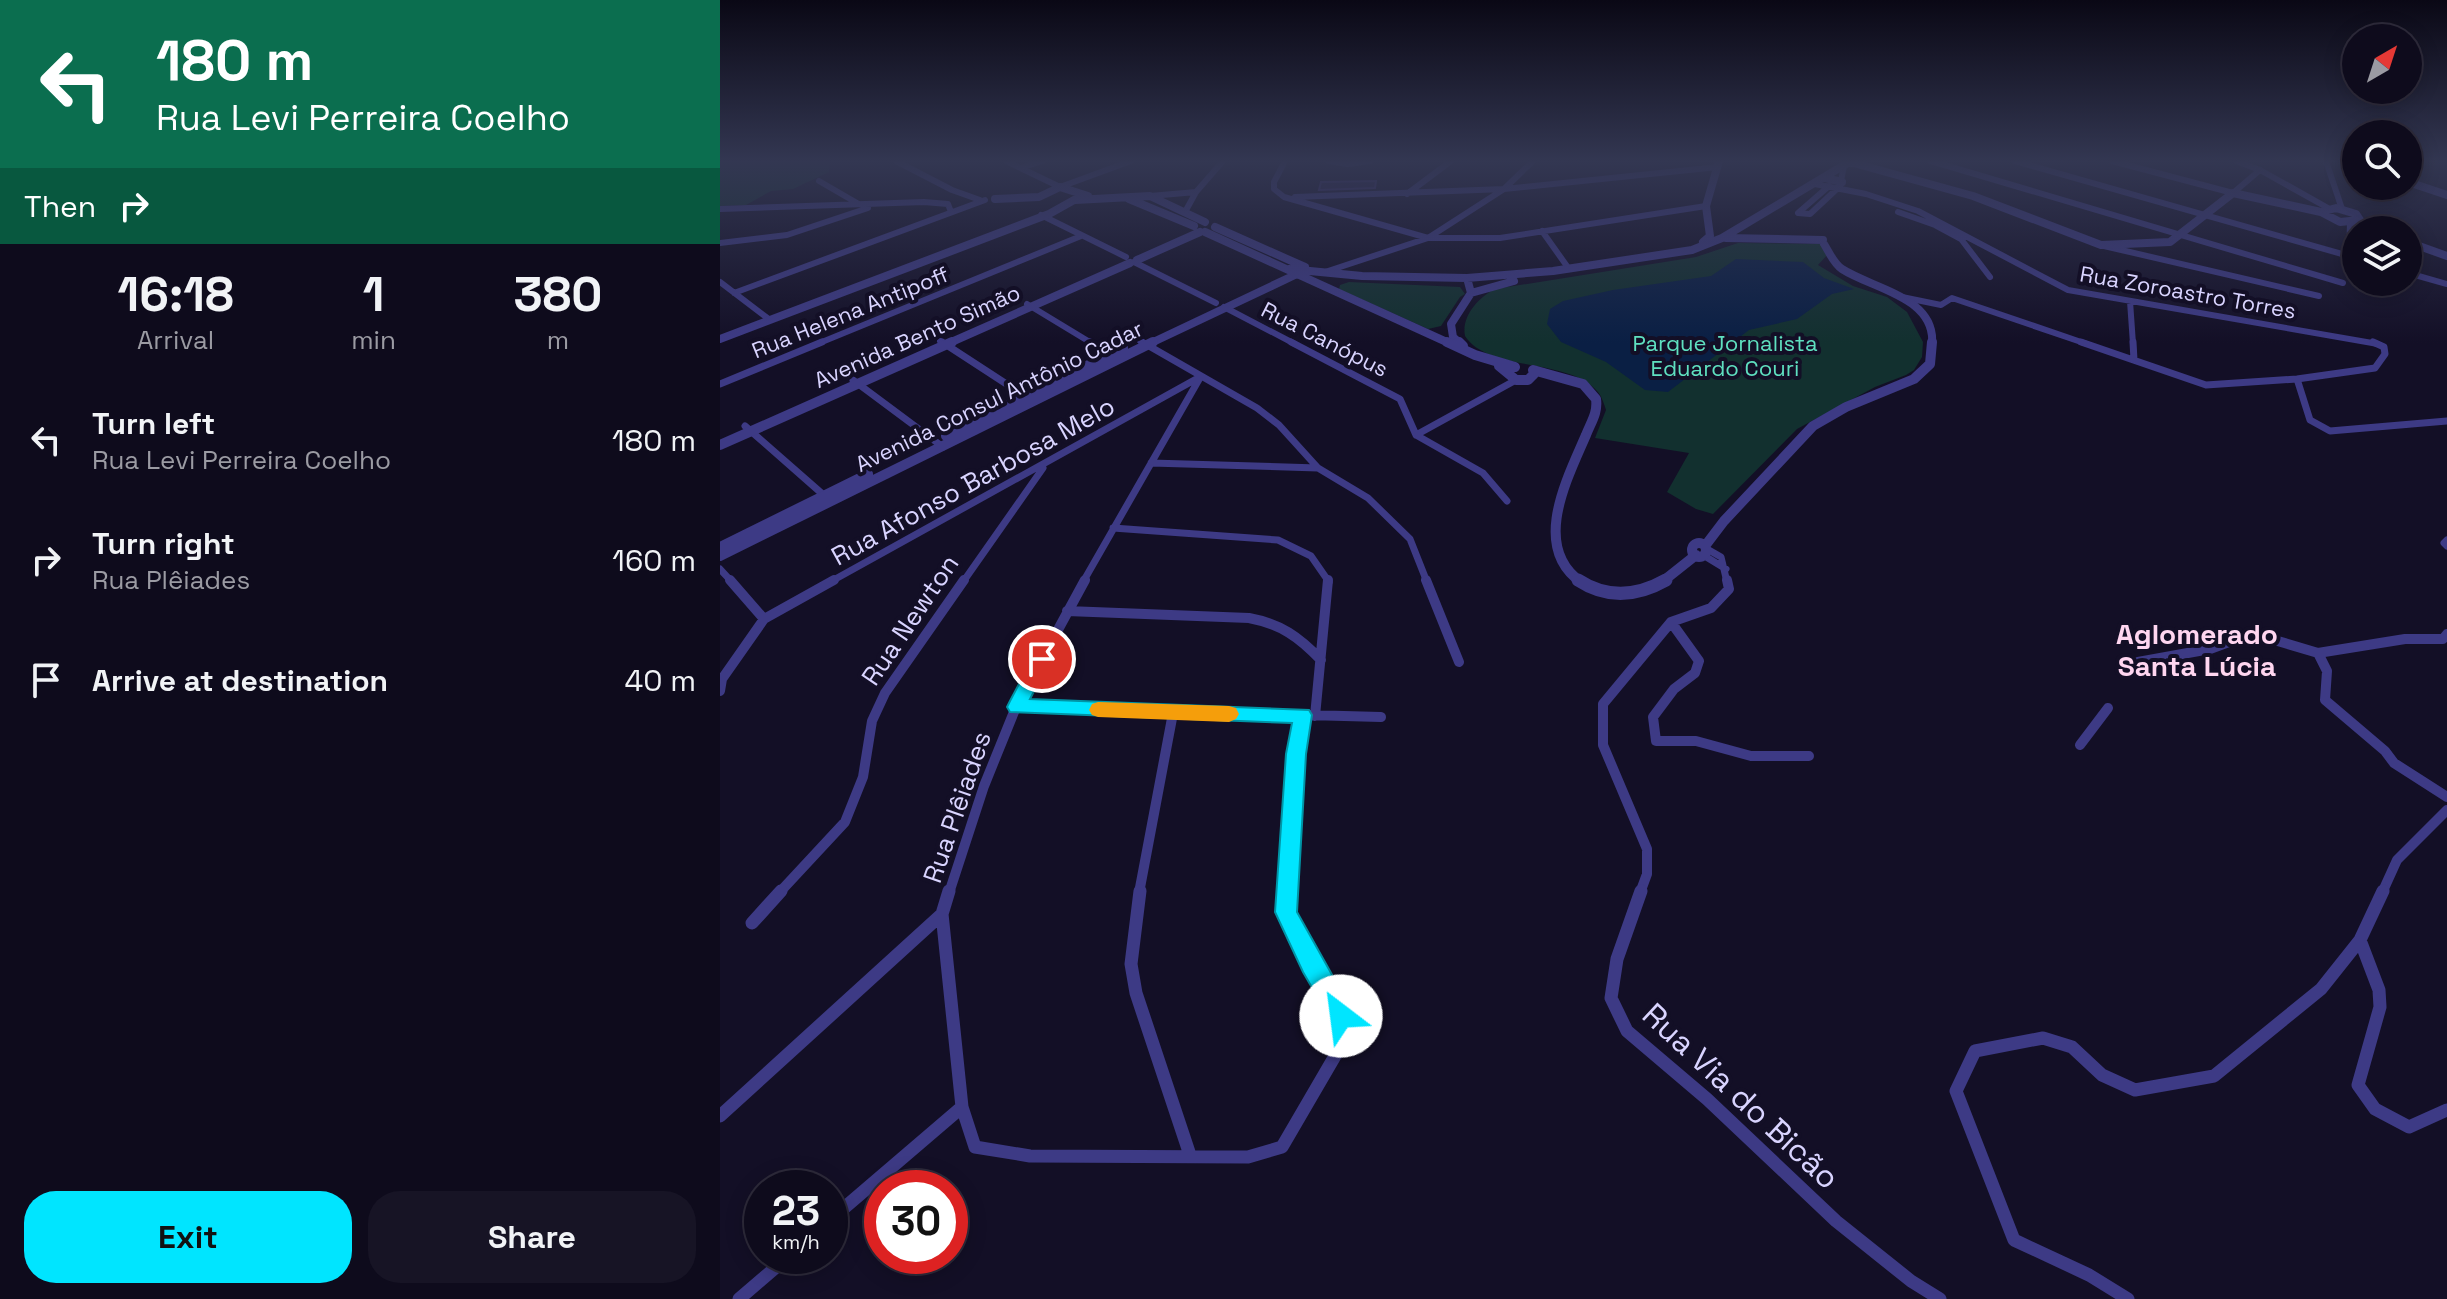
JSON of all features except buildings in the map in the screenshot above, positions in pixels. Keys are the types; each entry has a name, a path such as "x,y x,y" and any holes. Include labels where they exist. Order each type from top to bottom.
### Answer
{"street":[{"path":"720,243 787,235 827,222"},
{"path":"734,293 925,222"},
{"path":"720,339 1022,222"},
{"name":"Rua Canópus","path":"1052,222 1400,399 1416,435"},
{"path":"1185,222 1333,292 1489,360 1513,374 1528,380 1534,372 1554,376 1575,381 1592,391 1597,412 1586,432 1555,526 1559,556 1566,571 1587,587 1615,595 1647,591 1674,576 1813,426 1846,407 1914,379 1930,364 1932,325 1916,306 1839,268 1825,244 1806,240 1715,237"},
{"path":"1194,222 1200,228"},
{"path":"1370,222 1428,238 1500,238 1604,222"},
{"path":"1319,272 1428,238 1453,222"},
{"path":"1711,222 1715,237"},
{"path":"1715,237 1744,222"},
{"path":"1292,272 1469,285 1648,256 1734,231 1750,222"},
{"path":"1924,222 1942,228 1966,243 1973,251 1978,267 1990,277"},
{"name":"Rua Zoroastro Torres","path":"1939,222 2046,282 2068,290 2373,342 2384,347 2385,354 2375,368 2297,379"},
{"path":"2041,222 2101,245 2319,296"},
{"path":"2141,222 2342,283"},
{"path":"2101,245 2164,244 2194,222"},
{"path":"2226,222 2342,254"},
{"name":"Avenida Bento Simão","path":"720,445 748,429 1200,228 1215,227 1319,272"},
{"path":"1542,231 1569,269"},
{"path":"1734,231 1749,239"},
{"name":"Rua Helena Antipoff","path":"720,384 1081,236"},
{"path":"2422,247 2447,256"},
{"path":"1292,272 1342,281 1469,285 1517,281 1553,271"},
{"name":"Avenida Consul Antônio Cadar","path":"720,547 828,498 1112,356 1292,272"},
{"path":"1333,292 1332,286 1362,276"},
{"path":"2422,277 2447,284"},
{"path":"720,282 770,320"},
{"path":"1469,285 1451,324 1453,337 1475,355"},
{"path":"1898,295 1941,305 1952,298 2198,384 2212,386 2297,379 2310,420 2330,431 2447,421"},
{"path":"2130,301 2134,360"},
{"path":"1029,306 1112,356"},
{"path":"1422,332 1435,331 1451,324"},
{"path":"943,343 1030,399"},
{"path":"1143,343 1257,408 1279,425 1318,468 1368,498 1410,539 1459,662"},
{"path":"1416,435 1503,386 1513,374"},
{"name":"Rua Plêiades","path":"1190,1155 1030,1156 975,1147 962,1107 942,914 984,786 1016,707 1113,528 1201,376"},
{"name":"Rua Afonso Barbosa Melo","path":"764,619 1201,376"},
{"path":"855,382 939,444"},
{"path":"748,429 828,498"},
{"name":"Avenida Bento Simão","path":"720,437 748,429"},
{"path":"1416,435 1483,473 1507,501"},
{"path":"1151,463 1318,468"},
{"name":"Rua Newton","path":"752,923 845,822 863,777 872,721 885,693 1045,465"},
{"name":"Avenida Consul Antônio Cadar","path":"720,556 828,498"},
{"path":"1113,528 1278,540 1311,556 1329,582 1321,660 1309,716 1296,754 1286,912 1341,1016 1342,1044 1282,1147 1248,1157 1190,1155 1136,993 1131,964 1133,927 1173,713"},
{"path":"1700,550 1726,569 1729,589 1711,608 1671,622 1699,661 1695,673 1674,689 1653,717 1656,741 1696,741 1751,756 1809,756"},
{"path":"720,569 764,619 721,679 720,691"},
{"path":"1067,611 1233,615 1260,620 1280,624 1298,634 1321,660"},
{"name":"Rua Via do Bicão","path":"1671,622 1603,704 1603,745 1647,849 1647,874 1611,981 1611,998 1617,1015 1627,1031 1707,1099 1836,1221 1911,1281 1940,1299"},
{"path":"2138,662 2210,649 2229,642 2271,639 2318,653 2405,639 2443,639 2447,634"},
{"path":"2318,653 2327,671 2325,700 2385,751 2394,763 2447,797"},
{"path":"1016,707 1381,717"},
{"path":"2080,745 2108,708"},
{"path":"2128,1299 2089,1275 2014,1240 1956,1091 1975,1051 2043,1038 2072,1047 2102,1075 2135,1090 2214,1076 2321,989 2360,940 2397,860 2447,810"},
{"path":"720,1116 942,914"},
{"path":"2360,940 2379,990 2380,1007 2358,1085 2375,1109 2409,1127 2447,1110"},
{"path":"848,1205 962,1107"},
{"path":"739,1299 768,1274"}],"green space":[{"name":"Parque Jornalista Eduardo Couri","path":"1738,243 1824,244 1829,253 1818,265 1853,286 1887,297 1907,312 1923,342 1922,357 1914,370 1906,375 1875,387 1797,429 1713,514 1696,509 1667,492 1689,453 1595,438 1606,410 1598,392 1585,381 1492,355 1476,348 1465,336 1466,321 1472,308 1495,289 1696,257"},
{"path":"1349,282 1460,287 1465,294 1441,326 1428,329 1339,289 1340,285"}],"water":[{"path":"1736,259 1803,262 1824,278 1854,289 1832,294 1797,319 1749,330 1668,392 1645,390 1606,362 1561,342 1547,324 1550,309 1563,301 1613,290 1711,276"}],"slow traffic":[{"path":"1098,710 1229,714"}],"district":[{"name":"Aglomerado Santa Lúcia","path":"2197,650"}],"route":[{"path":"1042,659 1016,707 1303,715 1296,754 1286,912 1341,1016"}]}
